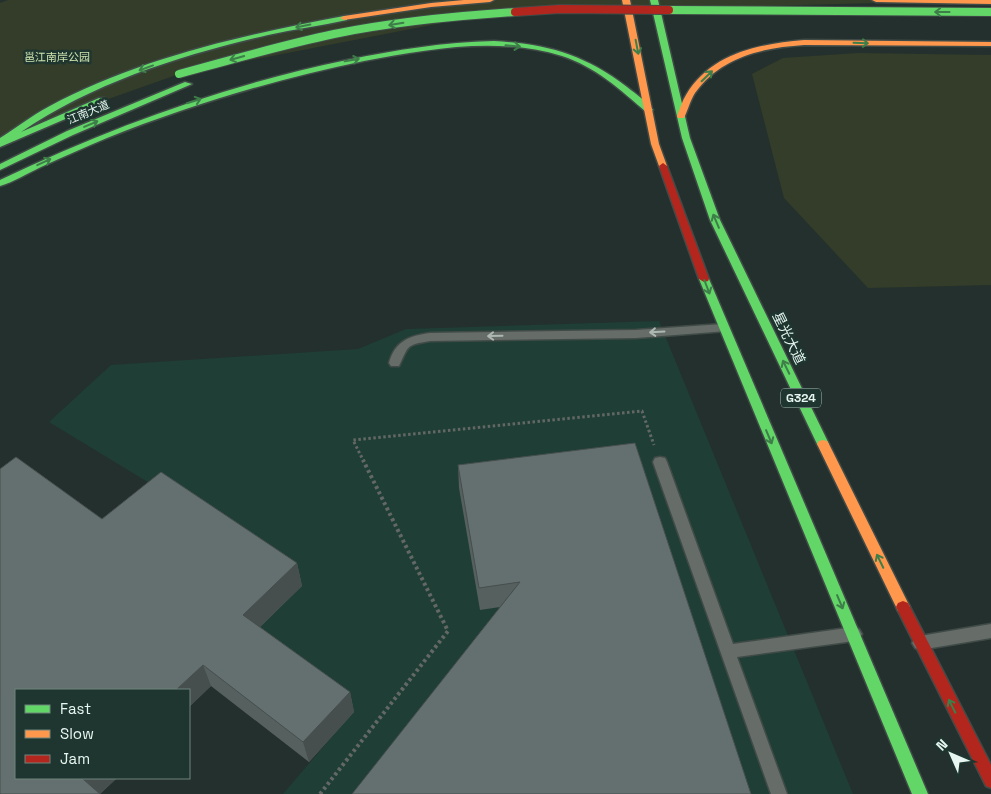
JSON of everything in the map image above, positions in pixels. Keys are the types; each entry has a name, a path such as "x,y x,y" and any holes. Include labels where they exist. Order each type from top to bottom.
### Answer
{"main road":[{"path":"0,143 27,121 110,81 221,45 353,16 415,7 490,0"},
{"path":"626,0 655,144 682,223 723,328 854,634 920,794"},
{"name":"星光大道","path":"654,0 686,138 715,220 920,643 991,781"},
{"path":"876,0 991,2"},
{"path":"175,76 256,52 334,34 418,20 493,13 560,9 991,12"},
{"name":"江南大道","path":"0,167 70,133 188,84 263,61 340,43 422,29 496,22 623,18 991,22"},
{"path":"681,116 692,90 712,70 739,54 766,46 797,40 991,44"},
{"path":"0,183 85,143 147,117 250,84 346,61 437,46 483,43 529,47 564,54 590,65 649,110"},
{"name":"江南大道","path":"0,143 113,96"}],"lane":[{"path":"395,363 397,351 409,341 430,337 636,334 723,328"},
{"path":"660,462 779,794"},
{"path":"920,643 991,631"},
{"path":"728,651 854,634"}],"path":[{"path":"320,794 448,631 353,440 642,411 660,462"}],"shaded area":[{"path":"659,321 853,794 283,794 353,712 250,636 302,585 169,495 49,422 111,365 358,349 406,329"}],"green space":[{"name":"邕江南岸公园","path":"8,0 991,0 493,13 179,74 66,114 0,144 0,3"},
{"path":"858,53 991,55 991,285 868,288 784,198 752,74 783,58"}],"building":[{"path":"635,443 751,794 352,794 520,582 479,588 458,465"},
{"path":"16,457 102,519 161,472 297,563 243,615 350,692 303,742 203,665 177,689 15,689 15,779 83,779 100,794 0,794 0,469"}],"traffic: fast":[{"path":"654,0 686,138 715,220 823,444"},
{"path":"669,10 991,12"},
{"path":"179,74 334,34 424,20 515,12"},
{"path":"0,142 51,109 121,77 157,64 231,42 344,18"},
{"path":"0,183 91,142 183,107 230,92 325,67 445,46 494,43 542,48 565,54 599,71 649,110"},
{"path":"0,167 70,133 188,84"},
{"path":"0,144 102,100"},
{"path":"704,279 920,794"}],"traffic: slow":[{"path":"344,18 431,5 490,0"},
{"path":"626,0 655,144 663,166"},
{"path":"876,0 991,2"},
{"path":"681,116 692,92 709,72 730,58 753,49 778,44 804,42 991,44"},
{"path":"823,444 903,607"}],"traffic: jam":[{"path":"515,12 560,9 669,10"},
{"path":"663,166 704,279"},
{"path":"903,607 991,781"}]}
